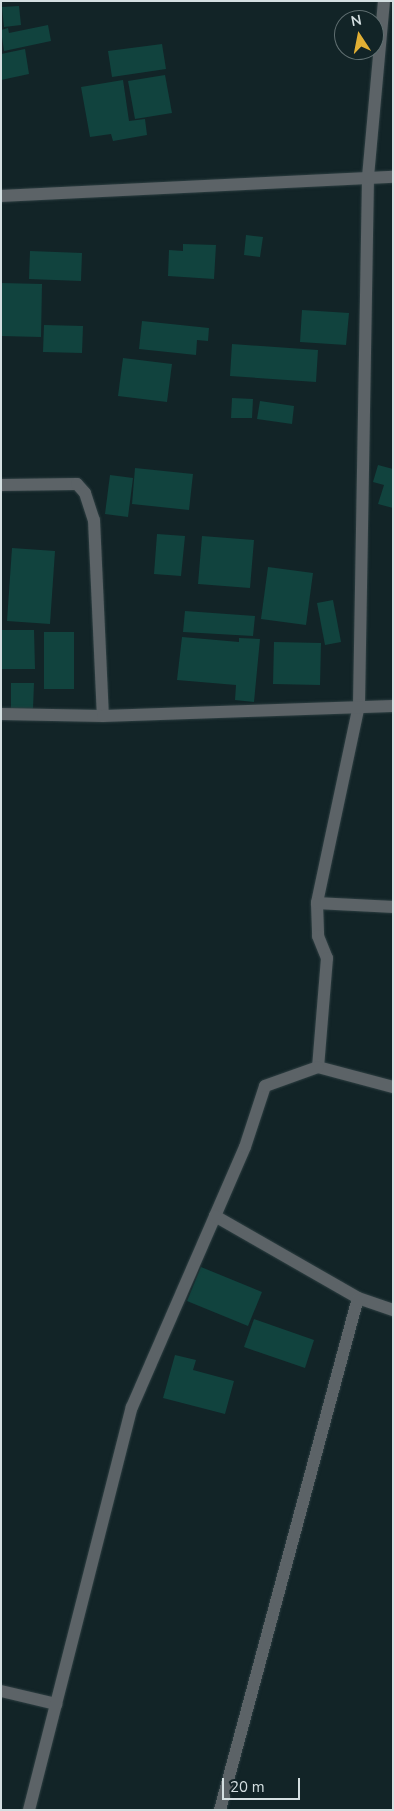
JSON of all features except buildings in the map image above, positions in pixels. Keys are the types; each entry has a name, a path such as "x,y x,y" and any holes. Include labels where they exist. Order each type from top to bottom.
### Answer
{"street":[{"path":"318,1067 327,958 318,936 317,903 360,705 368,178 384,1"},
{"path":"1,196 393,177"},
{"path":"1,485 77,484 85,493 94,520 103,716"},
{"path":"1,714 103,716 360,705 393,706"},
{"path":"317,903 393,907"},
{"path":"30,1810 132,1407 245,1146 265,1086 318,1067 393,1087"},
{"path":"215,1216 358,1298 393,1310"},
{"path":"220,1810 358,1298"},
{"path":"1,1691 56,1704"}]}
